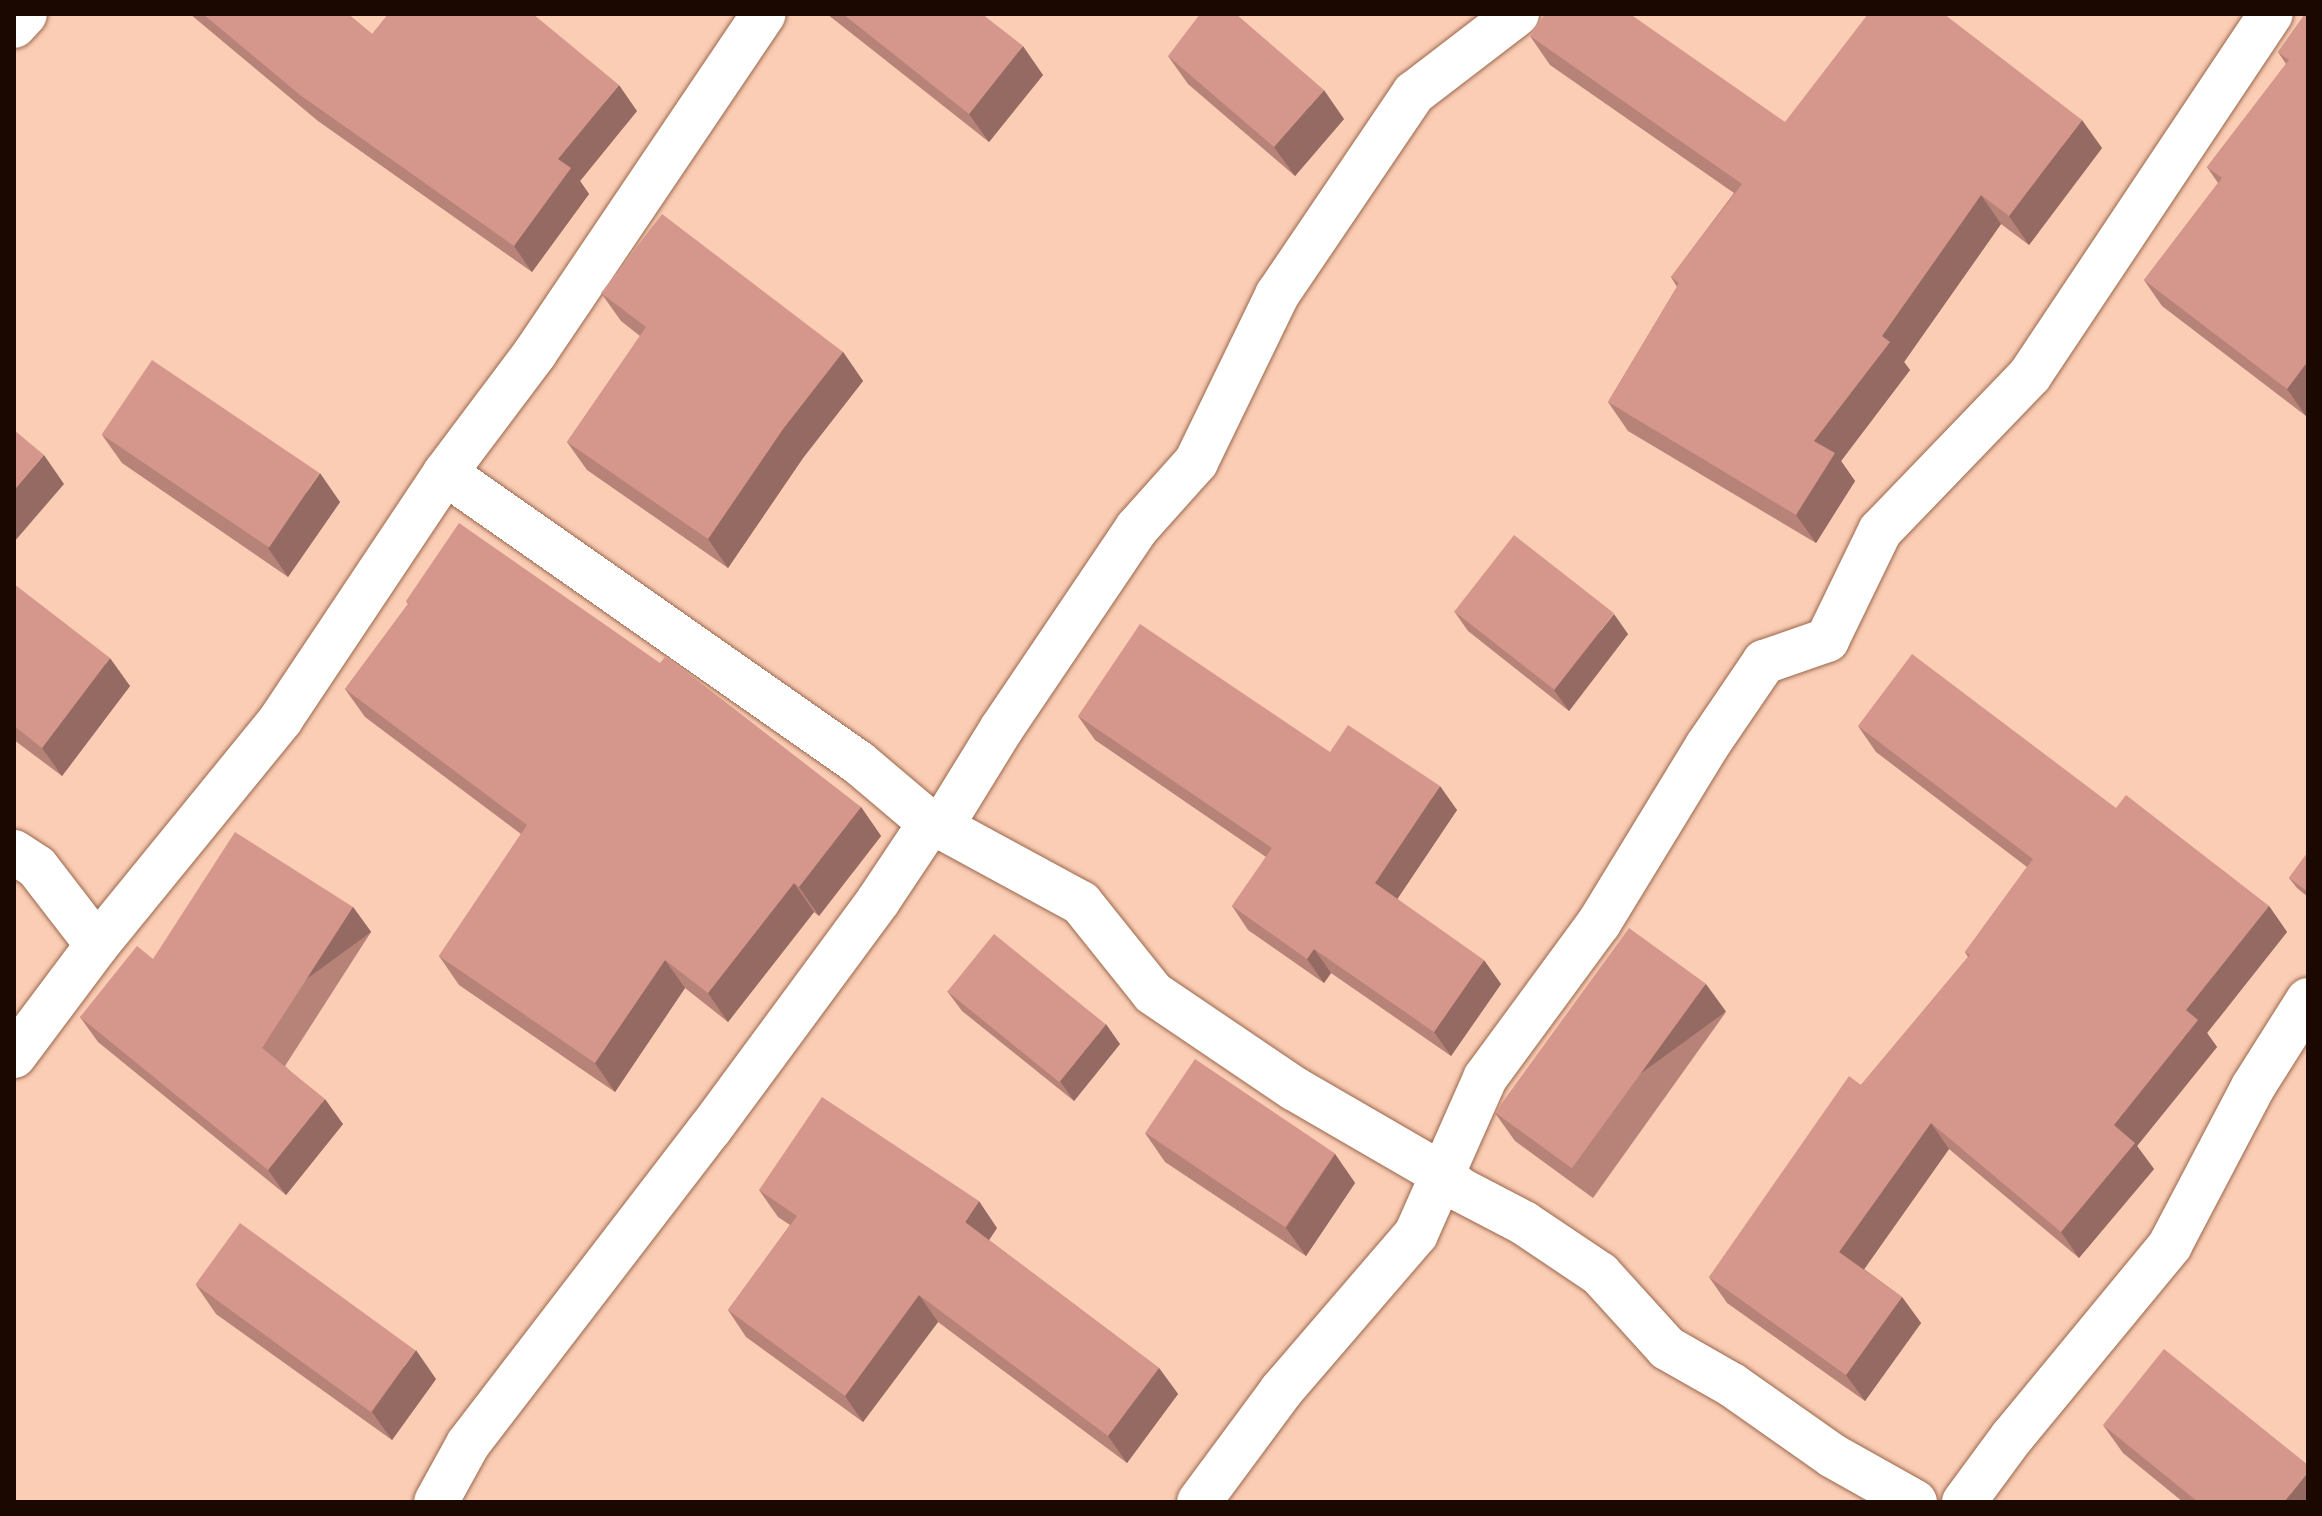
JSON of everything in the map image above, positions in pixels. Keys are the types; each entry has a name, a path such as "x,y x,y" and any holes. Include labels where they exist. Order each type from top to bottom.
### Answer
{"street":[{"path":"14,26 25,14"},
{"path":"14,1056 97,945 281,719 445,473 535,353 764,14"},
{"path":"436,1502 468,1444 710,1129 936,825 1137,528 1196,462 1277,295 1414,93 1517,14"},
{"path":"1199,1502 1281,1391 1416,1234 1445,1176 1485,1078 1599,923 1707,746 1764,662 1827,640 1880,531 2030,375 2271,14"},
{"path":"445,473 859,763 936,825 1081,903 1153,993 1295,1089 1445,1176 1459,1189 1524,1223 1600,1274 1667,1348 1732,1385 1833,1456 1915,1502"},
{"path":"14,852 37,867 97,945"},
{"path":"1964,1502 2012,1437 2170,1245 2253,1087 2308,1000"}],"building":[{"path":"203,14 348,14 372,34 388,14 533,14 619,85 558,159 571,168 514,246 300,95"},
{"path":"843,14 982,14 1023,46 969,114"},
{"path":"1200,14 1236,14 1324,90 1274,147 1168,56"},
{"path":"1545,14 1630,14 1785,122 1868,14 1944,14 2082,120 2009,216 1981,195 1882,336 1890,342 1814,441 1835,453 1796,515 1608,402 1679,283 1671,277 1742,184 1530,36"},
{"path":"2308,14 2308,361 2287,389 2144,280 2222,178 2207,167 2289,60 2278,52"},
{"path":"662,214 843,352 783,429 708,539 567,442 646,327 601,293"},
{"path":"152,360 319,473 269,548 102,435"},
{"path":"14,430 44,455 14,490"},
{"path":"459,523 660,663 666,656 861,807 799,887 794,883 708,993 665,960 595,1063 439,956 527,825 345,689 409,603 406,601"},
{"path":"1514,535 1614,613 1554,690 1454,611"},
{"path":"14,584 110,658 42,748 14,726"},
{"path":"1140,624 1330,752 1348,725 1440,786 1375,883 1484,960 1434,1032 1314,949 1307,959 1232,906 1272,848 1078,716"},
{"path":"1912,654 2116,808 2126,795 2269,906 2186,1010 2198,1020 2114,1125 2135,1143 2061,1232 1931,1123 1839,1252 1902,1297 1846,1375 1709,1277 1849,1076 1861,1085 1970,955 1965,952 2033,859 1858,726"},
{"path":"235,832 353,907 262,1048 325,1099 268,1170 80,1017 137,946 153,959"},
{"path":"2308,852 2308,892 2289,878"},
{"path":"1629,928 1706,984 1572,1168 1495,1112"},
{"path":"994,934 1106,1025 1059,1082 947,992"},
{"path":"1195,1059 1335,1154 1285,1227 1145,1133"},
{"path":"822,1097 979,1201 965,1222 1159,1368 1108,1436 919,1295 845,1396 728,1310 797,1216 759,1190"},
{"path":"240,1223 416,1351 371,1412 195,1284"},
{"path":"2164,1349 2308,1465 2308,1472 2284,1502 2198,1502 2103,1425"}]}
